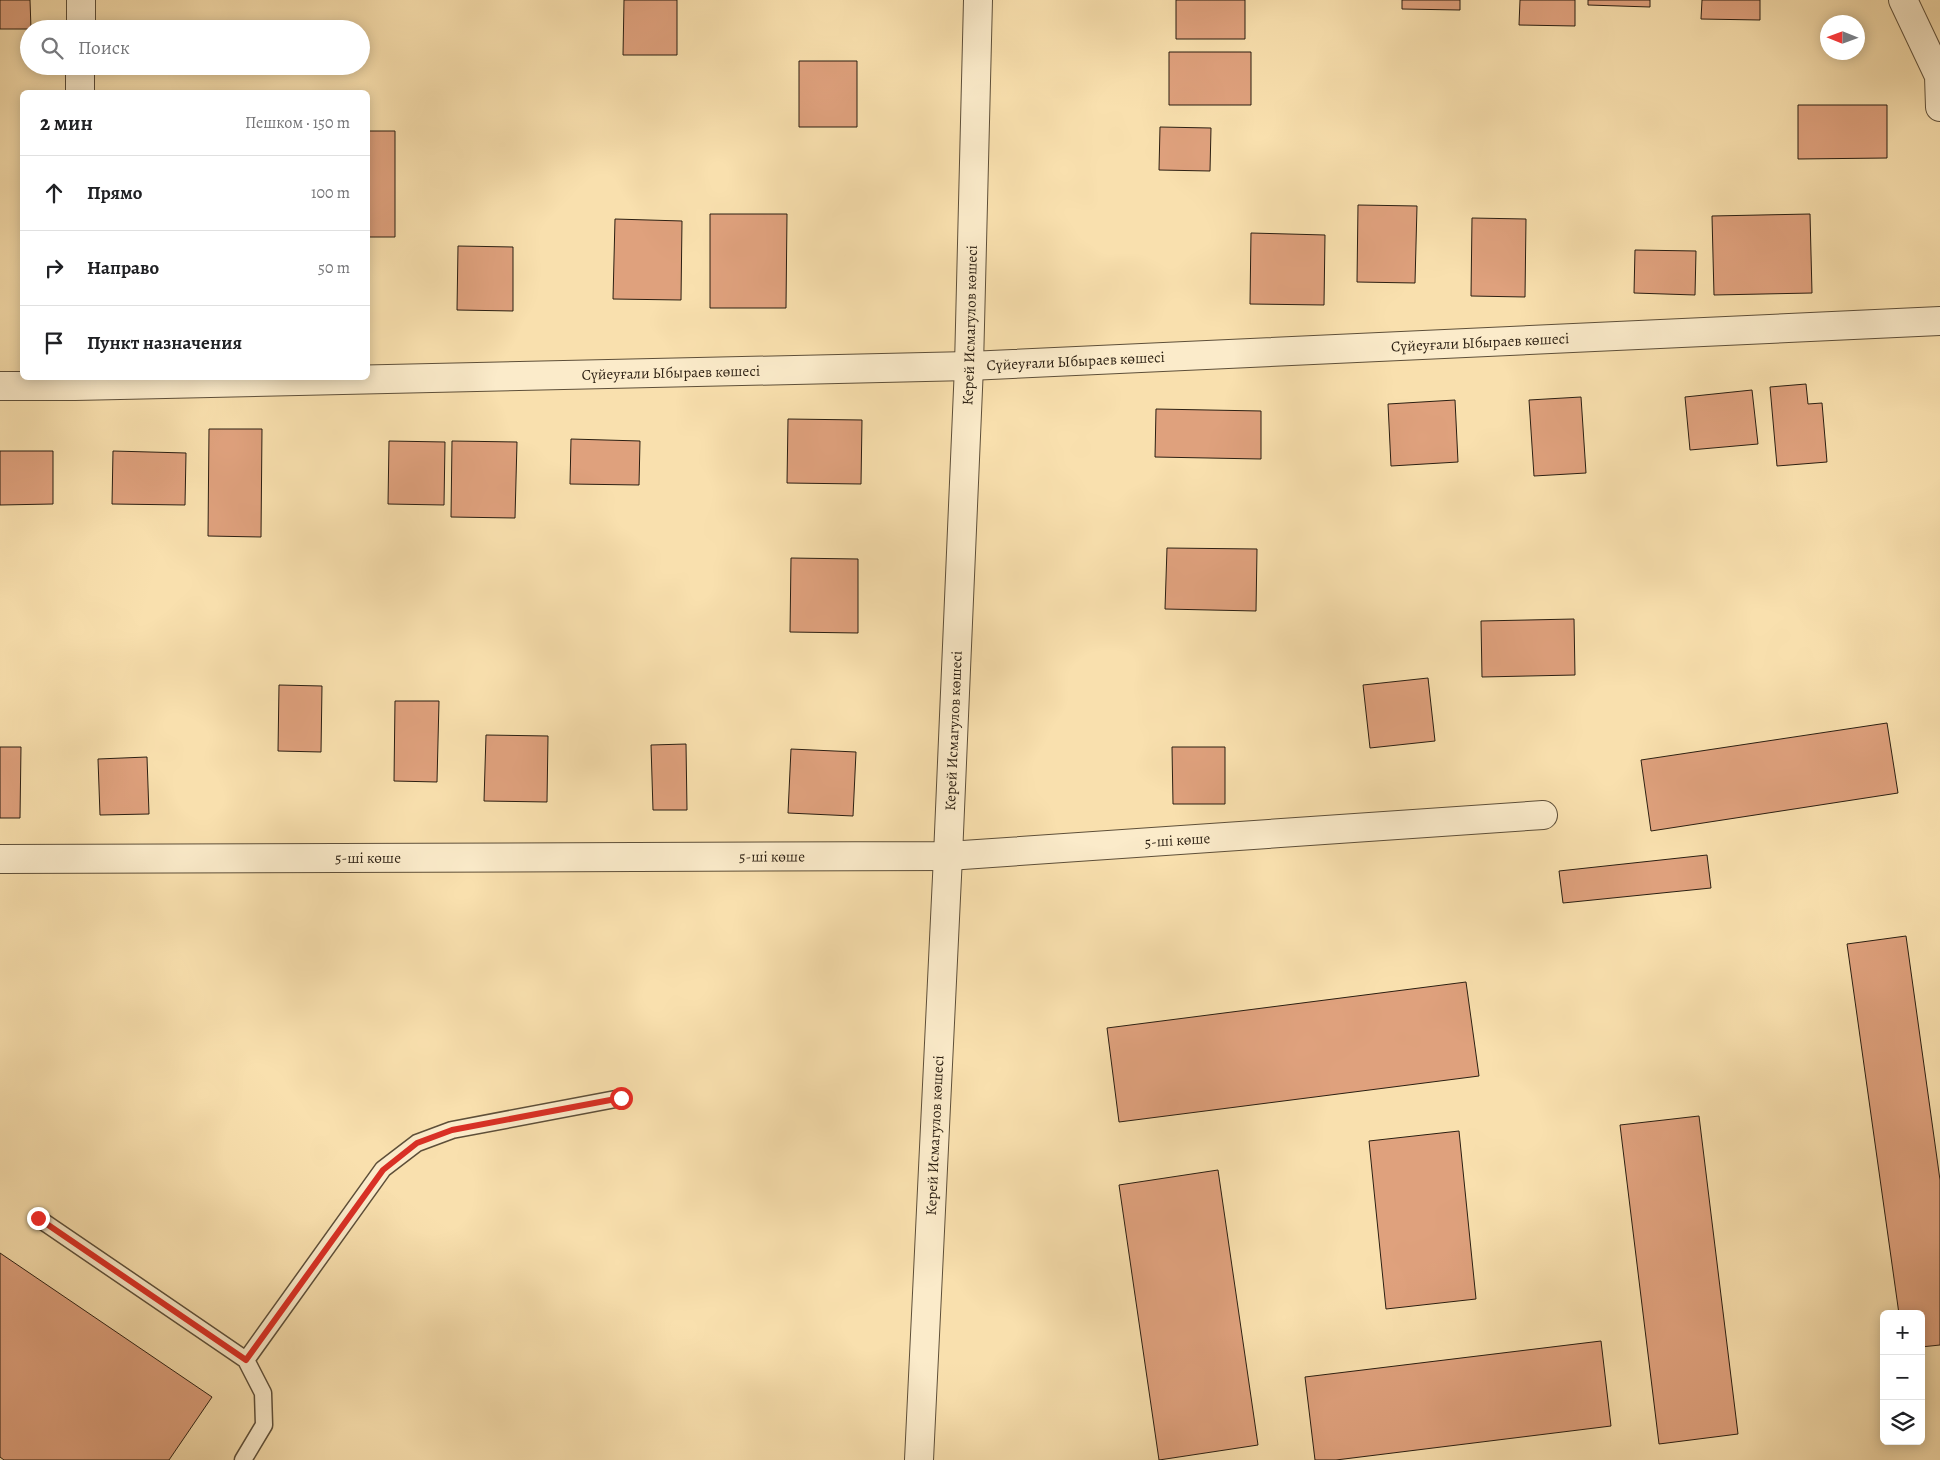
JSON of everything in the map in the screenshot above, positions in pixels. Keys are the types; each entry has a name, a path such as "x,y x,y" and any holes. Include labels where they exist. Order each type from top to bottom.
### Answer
{"street":[{"path":"81,0 81,20"},
{"name":"Керей Исмагулов көшесі","path":"919,1460 969,366 978,0"},
{"path":"1903,0 1940,76 1940,108"},
{"path":"80,75 80,90"},
{"name":"Сүйеуғали Ыбыраев көшесi","path":"370,377 969,366 1940,320"},
{"name":"Сүйеуғали Ыбыраев көшесi","path":"0,386 75,382 187,380"},
{"name":"5-шi көше","path":"0,859 948,856 1542,816"}],"lane":[{"path":"246,1360 383,1170 417,1143 452,1130 621,1098"},
{"path":"38,1218 246,1360 263,1393 264,1425 244,1460"}],"building":[{"path":"0,0 30,0 31,20 20,20 20,29 0,29"},
{"path":"624,0 677,0 677,55 623,55"},
{"path":"1176,0 1245,0 1245,39 1176,39"},
{"path":"1402,0 1460,0 1460,10 1402,9"},
{"path":"1520,0 1575,0 1575,26 1519,25"},
{"path":"1588,0 1650,0 1650,7 1588,5"},
{"path":"1702,0 1760,0 1760,20 1701,19"},
{"path":"1169,52 1251,52 1251,105 1169,105"},
{"path":"799,61 857,61 857,127 799,127"},
{"path":"1798,105 1887,105 1887,158 1798,159"},
{"path":"1160,127 1211,128 1210,171 1159,170"},
{"path":"370,131 395,131 395,237 370,237"},
{"path":"1358,205 1417,206 1415,283 1357,282"},
{"path":"710,214 787,214 786,308 710,308"},
{"path":"1810,214 1812,293 1714,295 1712,216"},
{"path":"1472,218 1526,219 1525,297 1471,296"},
{"path":"615,219 682,221 681,300 613,299"},
{"path":"1251,233 1325,235 1324,305 1250,304"},
{"path":"458,246 513,247 513,311 457,310"},
{"path":"1635,250 1696,251 1695,295 1634,293"},
{"path":"1806,384 1808,404 1822,403 1827,462 1777,466 1770,387"},
{"path":"1752,390 1758,444 1690,450 1685,397"},
{"path":"1581,397 1586,473 1534,476 1529,400"},
{"path":"1455,400 1458,462 1391,466 1388,404"},
{"path":"1156,409 1261,411 1261,459 1155,457"},
{"path":"788,419 862,420 861,484 787,483"},
{"path":"209,429 262,429 261,537 208,536"},
{"path":"571,439 640,441 639,485 570,484"},
{"path":"389,441 445,442 444,505 388,504"},
{"path":"452,441 517,442 515,518 451,517"},
{"path":"0,451 53,451 53,504 0,505"},
{"path":"113,451 186,453 185,505 112,504"},
{"path":"1167,548 1257,549 1256,611 1165,609"},
{"path":"791,558 858,559 858,633 790,632"},
{"path":"1574,619 1575,675 1482,677 1481,621"},
{"path":"1428,678 1435,741 1370,748 1363,685"},
{"path":"279,685 322,686 321,752 278,751"},
{"path":"395,701 439,701 437,782 394,781"},
{"path":"1887,723 1898,793 1651,831 1641,760"},
{"path":"486,735 548,736 547,802 484,801"},
{"path":"686,744 687,810 653,810 651,745"},
{"path":"0,747 21,747 20,818 0,818"},
{"path":"1172,747 1225,747 1225,804 1173,804"},
{"path":"791,749 856,752 853,816 788,813"},
{"path":"147,757 149,814 100,815 98,759"},
{"path":"1707,855 1711,888 1563,903 1559,871"},
{"path":"1906,936 1940,1180 1940,1345 1925,1347 1925,1310 1898,1310 1847,944"},
{"path":"1466,982 1479,1076 1119,1122 1107,1028"},
{"path":"1699,1116 1738,1434 1659,1444 1620,1125"},
{"path":"1459,1131 1476,1299 1386,1309 1369,1141"},
{"path":"1218,1170 1258,1445 1159,1460 1119,1185"},
{"path":"0,1253 212,1397 169,1460 4,1460 0,1457"},
{"path":"1601,1341 1611,1426 1336,1460 1315,1460 1305,1377"}],"route":[{"path":"38,1218 246,1360 383,1170 417,1143 452,1130 621,1098"}]}
